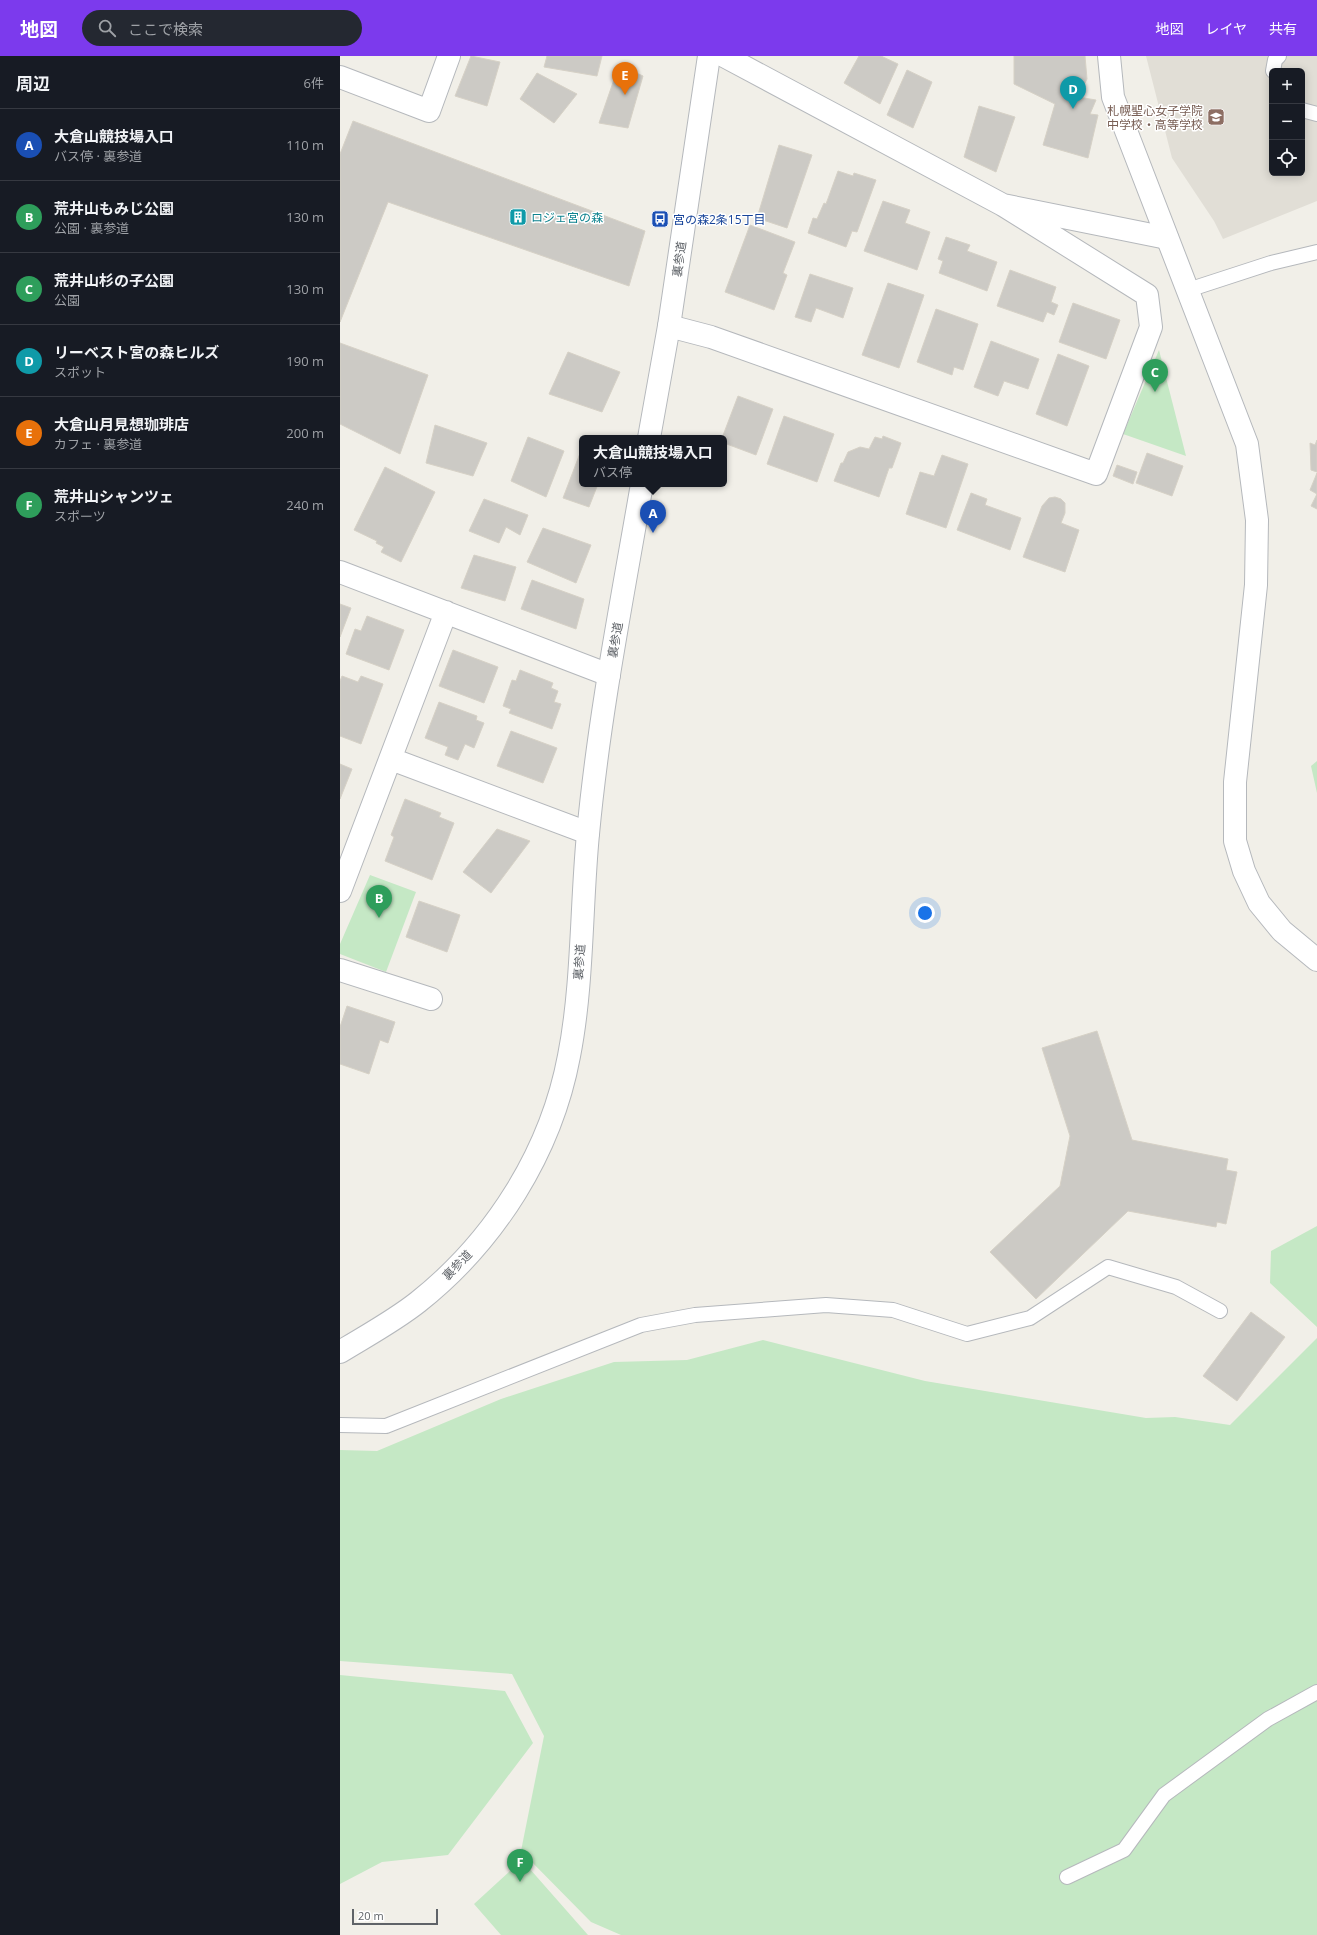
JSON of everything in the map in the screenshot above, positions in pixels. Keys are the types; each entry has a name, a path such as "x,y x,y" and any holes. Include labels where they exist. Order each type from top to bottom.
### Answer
{"street":[{"path":"340,77 430,111 450,56"},
{"name":"裏参道","path":"651,435 669,326 709,56"},
{"path":"669,326 711,337 1096,474 1151,327 1147,295 1003,205 724,56"},
{"path":"1109,56 1113,97 1247,444 1257,520 1256,585 1235,782 1235,841 1244,871 1259,903 1282,931 1317,960"},
{"path":"1003,205 1167,238"},
{"name":"裏参道","path":"340,1352 417,1303 450,1274 496,1222 534,1162 560,1098 570,1054 576,1006 588,833 609,675 641,487"},
{"path":"340,572 609,675"},
{"path":"340,891 446,612"},
{"path":"391,759 588,833"},
{"path":"340,970 431,999"}],"lane":[{"path":"1274,68 1275,60 1279,56"},
{"path":"1305,111 1317,114"},
{"path":"1188,290 1271,263 1317,252"},
{"path":"340,1425 386,1426 641,1325 695,1315 834,1306 893,1310 967,1334 1030,1318 1108,1267 1176,1287 1220,1311"},
{"path":"1067,1877 1124,1850 1164,1795 1268,1719 1317,1692"}],"shaded area":[{"name":"札幌聖心女子学院 中学校・高等学校","path":"1146,56 1317,56 1317,201 1223,239 1214,221 1172,158"}],"green space":[{"path":"1159,350 1186,456 1123,434"},
{"path":"1317,761 1317,793 1311,766"},
{"path":"370,875 416,892 386,972 340,954 340,944"},
{"path":"1317,1226 1317,1327 1270,1283 1271,1251"},
{"path":"1317,1338 1317,1935 621,1935 591,1922 521,1851 544,1736 512,1674 340,1661 340,1450 377,1451 501,1399 614,1362 687,1360 763,1340 925,1381 1146,1418 1175,1417 1230,1425"},
{"path":"340,1675 505,1691 533,1743 448,1855 382,1862 340,1884"},
{"path":"522,1860 588,1935 501,1935 474,1904"}],"building":[{"path":"471,56 500,62 487,106 455,96"},
{"path":"547,56 602,56 597,76 544,67"},
{"path":"859,56 881,56 898,64 880,104 844,83"},
{"path":"1014,56 1085,56 1087,79 1078,97 1096,100 1090,114 1098,115 1088,158 1043,145 1055,104 1014,84"},
{"path":"619,65 643,76 628,128 599,123"},
{"path":"907,70 932,82 913,128 887,115"},
{"path":"537,73 577,94 554,123 520,99"},
{"path":"979,106 1015,117 996,172 964,157"},
{"name":"ロジェ宮の森","path":"353,121 645,231 629,286 388,202 340,322 340,154"},
{"path":"779,145 812,155 787,228 757,218"},
{"path":"838,171 853,176 854,173 876,180 857,232 852,231 846,247 808,233 813,218 817,219 824,203 826,204"},
{"path":"883,201 910,210 905,223 930,232 917,270 864,251"},
{"path":"750,225 795,242 783,273 787,275 774,310 725,292"},
{"path":"946,237 970,245 967,251 997,262 987,291 939,273 943,261 938,259"},
{"path":"1010,270 1056,287 1051,302 1058,305 1054,315 1047,312 1043,322 997,306"},
{"path":"810,274 853,288 843,318 816,308 811,322 795,317"},
{"path":"888,283 924,295 899,368 862,355"},
{"path":"1073,303 1120,320 1106,359 1059,342"},
{"path":"936,309 978,324 963,370 954,367 952,375 917,362"},
{"path":"991,341 1039,359 1028,389 1004,381 998,396 974,387"},
{"path":"340,343 428,375 400,454 340,424"},
{"path":"568,352 620,372 602,412 549,394"},
{"path":"1058,354 1089,366 1067,426 1036,414"},
{"path":"738,396 773,409 756,455 727,444 727,435 723,435"},
{"path":"784,416 834,434 817,482 767,464"},
{"path":"435,425 487,443 473,476 426,463"},
{"path":"883,436 901,443 892,468 889,468 879,497 834,481 841,463 843,463 848,452 860,447 869,449 875,437 882,439"},
{"path":"528,437 564,451 546,497 511,481"},
{"path":"1317,440 1317,472 1311,470 1310,443 1315,445"},
{"path":"1147,453 1183,466 1172,496 1136,483"},
{"path":"942,455 968,464 946,528 906,514 920,472 934,476"},
{"path":"579,456 579,487 597,487 589,507 563,498"},
{"path":"1117,465 1137,472 1133,484 1113,476"},
{"path":"385,467 435,492 401,562 381,552 384,547 376,543 377,541 354,530"},
{"path":"1317,473 1317,494 1310,490"},
{"path":"971,493 987,499 985,505 1021,518 1010,550 957,530"},
{"path":"1317,494 1317,509 1311,506"},
{"path":"1055,497 1061,499 1065,503 1065,513 1061,523 1079,530 1065,572 1023,557 1042,506 1049,498"},
{"path":"484,499 528,515 520,535 506,527 499,543 469,531"},
{"path":"543,528 591,545 576,583 527,562"},
{"path":"474,555 516,567 505,601 461,588"},
{"path":"532,580 584,599 576,629 521,609"},
{"path":"340,604 351,608 340,637"},
{"path":"367,616 404,630 389,670 346,654 355,629 361,631"},
{"path":"453,650 498,667 484,703 439,686"},
{"path":"520,670 553,683 551,688 558,691 554,702 561,704 552,729 509,713 511,709 503,706 512,680 516,681"},
{"path":"342,676 358,682 361,676 383,684 361,744 340,736 340,681"},
{"path":"439,702 477,716 476,720 484,723 474,748 465,744 458,760 445,755 448,747 425,738"},
{"path":"511,731 557,748 543,783 497,766"},
{"path":"340,764 352,769 340,799"},
{"path":"405,799 441,813 439,817 454,823 432,880 385,861 394,837 391,835"},
{"path":"497,829 530,841 491,893 463,872"},
{"path":"419,901 460,915 447,952 406,937"},
{"path":"347,1006 395,1022 388,1043 380,1040 369,1074 340,1064 340,1027"},
{"path":"1097,1031 1132,1140 1228,1159 1226,1170 1237,1172 1226,1224 1217,1222 1216,1227 1128,1211 1036,1299 990,1252 1060,1186 1070,1136 1042,1048"},
{"path":"1251,1312 1285,1337 1237,1401 1203,1376"}],"place":[{"name":"大倉山月見想珈琲店","path":"625,95"},
{"name":"リーベスト宮の森ヒルズ","path":"1073,109"},
{"name":"札幌聖心女子学院 中学校・高等学校","path":"1216,117"},
{"name":"ロジェ宮の森","path":"518,217"},
{"name":"宮の森2条15丁目","path":"660,219"},
{"name":"荒井山杉の子公園","path":"1155,392"},
{"name":"大倉山競技場入口","path":"653,533"},
{"name":"荒井山もみじ公園","path":"379,918"},
{"name":"荒井山シャンツェ","path":"520,1882"}]}
